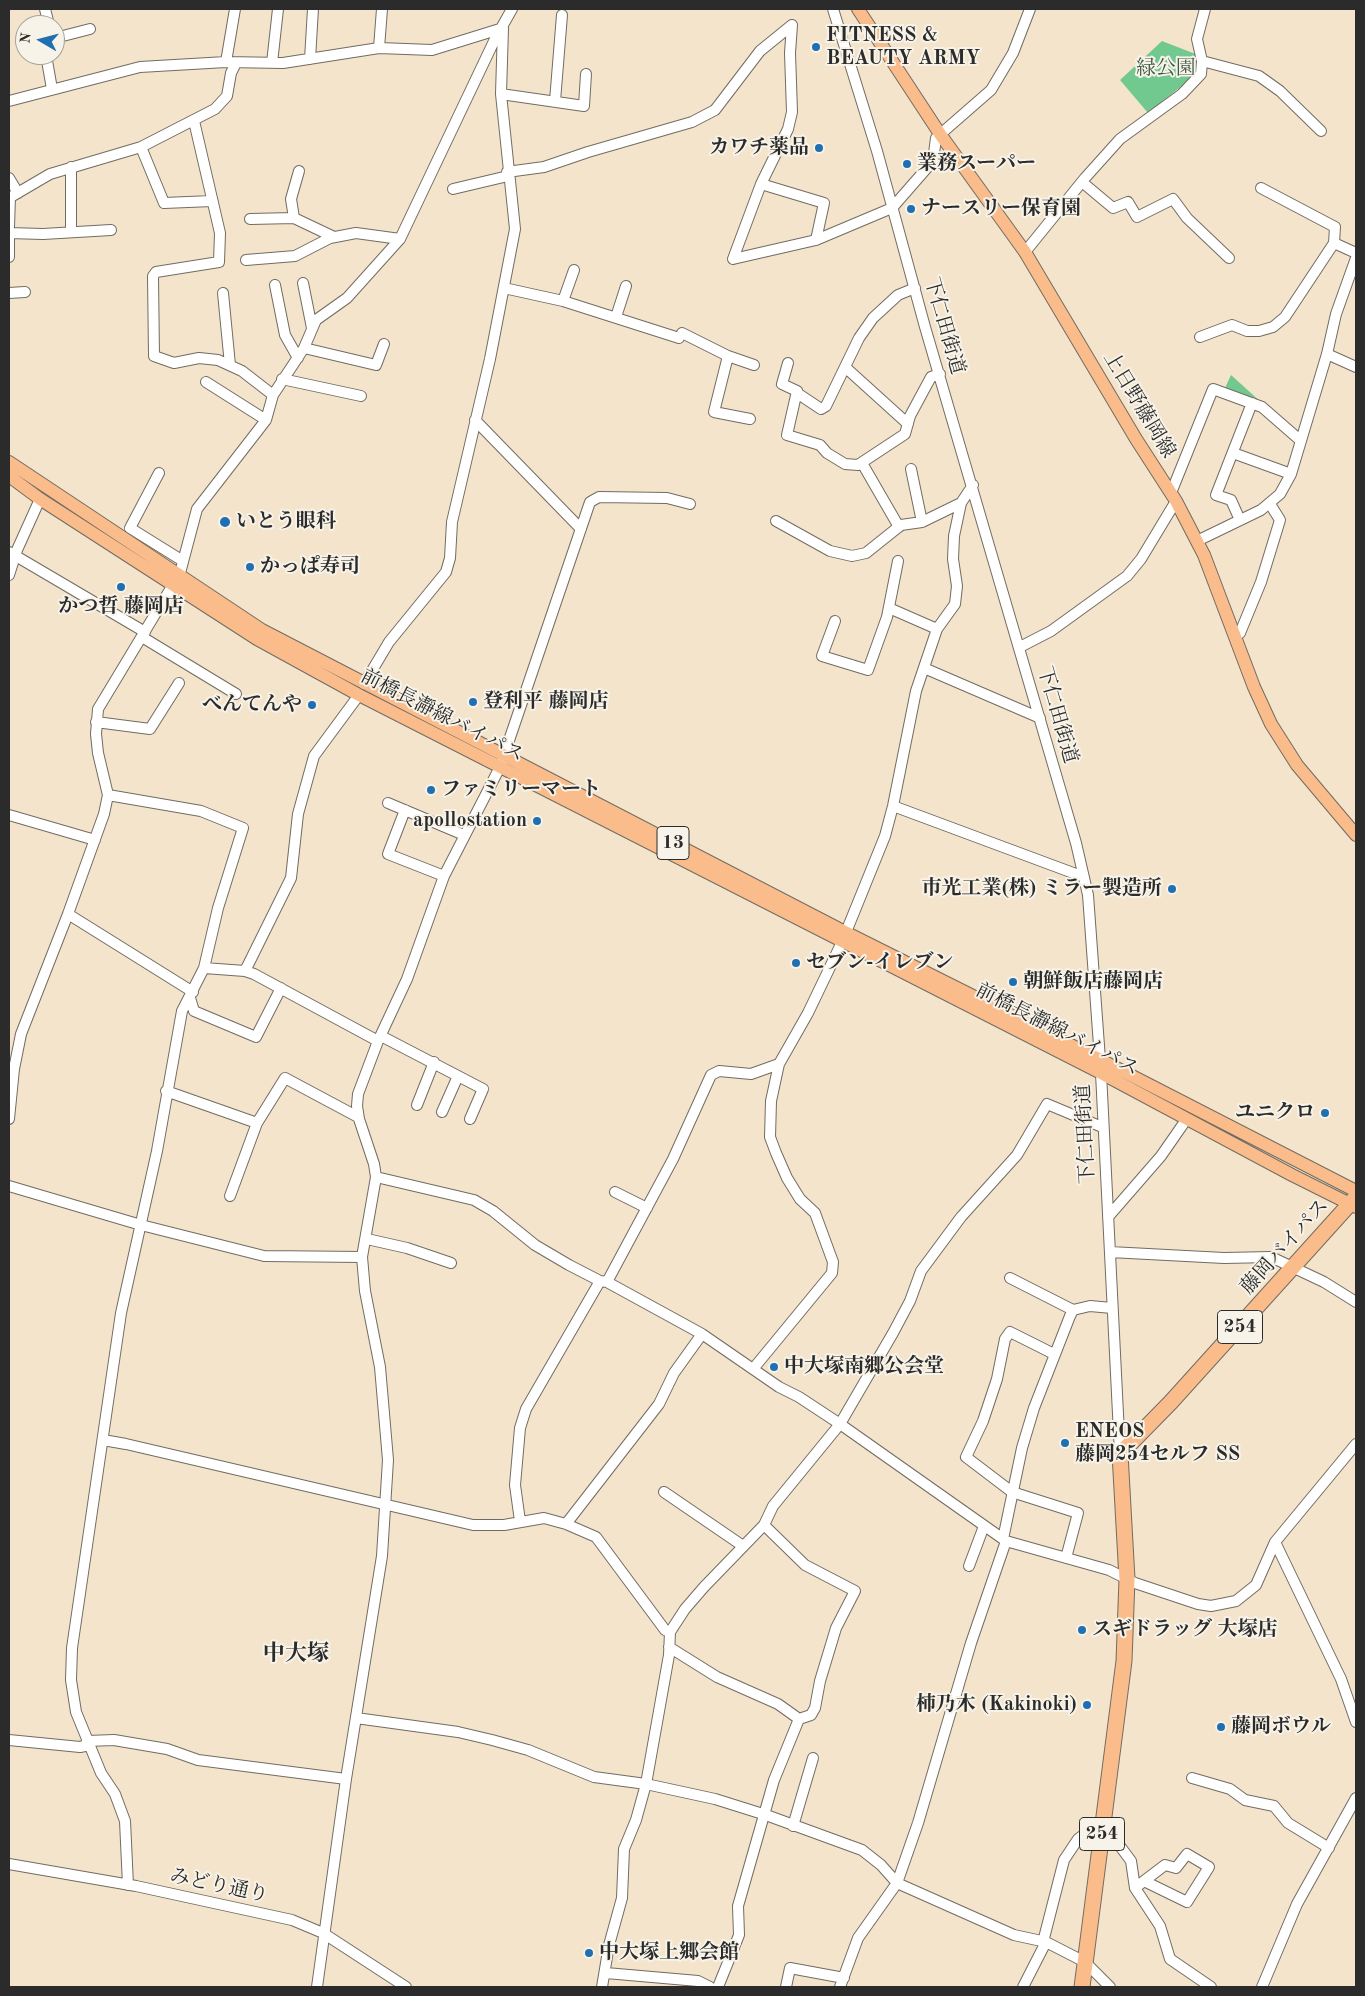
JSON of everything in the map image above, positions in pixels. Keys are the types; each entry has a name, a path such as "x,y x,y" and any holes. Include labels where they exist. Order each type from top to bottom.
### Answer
{"highway":[{"name":"藤岡バイパス","path":"1120,1454 1157,1418 1355,1200"},
{"name":"254","path":"1082,1987 1124,1661 1127,1579 1120,1454"}],"main road":[{"name":"上日野藤岡線","path":"858,9 940,134 1025,252 1136,439 1174,497 1197,541 1236,636 1262,707 1283,745 1314,787 1356,835"},
{"name":"前橋長瀞線バイパス","path":"9,462 177,579 258,639 361,689 505,754 1186,1120 1355,1200"},
{"name":"前橋長瀞線バイパス","path":"9,476 40,499 177,579"},
{"name":"前橋長瀞線バイパス","path":"361,689 500,767 843,937 1099,1059 1355,1200"}],"street":[{"path":"12,196 50,174 141,147 215,110 227,96 231,73 235,9"},
{"path":"272,62 278,9"},
{"path":"310,59 313,9"},
{"path":"379,48 382,9"},
{"path":"9,1119 14,1069 21,1034 68,914 104,814 108,795 98,753 96,722 98,709 177,579 197,509 266,420 273,395 304,348 316,320 322,314 348,298 400,239 495,39 503,28 512,9"},
{"name":"下仁田街道","path":"833,9 877,151 1084,876 1092,924 1120,1454"},
{"path":"453,189 508,174 544,167 588,152 692,122 716,110 760,51 792,25 792,112 788,129 761,184 733,259 816,240 892,208 934,161 936,138 991,90 1013,53 1030,9"},
{"path":"1025,252 1120,139 1182,94 1201,74 1202,61 1197,40 1205,9"},
{"path":"555,102 562,15"},
{"path":"9,101 140,67 231,62 283,63 379,48 432,50 503,28"},
{"path":"245,971 291,878 298,814 314,756 361,689 389,642 446,572 450,558 452,522 504,288 515,229 501,94 503,28"},
{"path":"65,35 90,29"},
{"path":"1202,61 1259,76 1280,91 1321,131"},
{"path":"48,65 52,90"},
{"path":"501,94 584,106 586,74"},
{"path":"194,121 220,234 219,262 156,272 153,276 154,356 174,363 199,358 218,360 242,370 273,395"},
{"path":"141,147 164,203 212,201"},
{"path":"70,167 70,232"},
{"path":"294,218 291,198 300,171"},
{"path":"9,178 12,196 9,227"},
{"path":"1082,182 1113,208 1128,202 1137,217 1173,199 1187,218 1229,258"},
{"path":"761,184 824,203 816,240"},
{"path":"1200,337 1232,324 1247,331 1259,331 1273,327 1285,318 1334,243 1336,227 1261,188"},
{"path":"250,219 294,218 334,237"},
{"path":"9,233 111,230"},
{"path":"246,260 295,256 334,237 356,233 400,239"},
{"path":"9,238 9,257"},
{"path":"1334,243 1356,253"},
{"path":"1197,541 1270,504 1280,494 1291,474 1327,354 1336,314 1356,258"},
{"path":"563,302 574,270"},
{"path":"303,283 312,328"},
{"path":"275,285 285,335 298,358"},
{"path":"616,317 626,286"},
{"path":"504,288 563,302 680,335 754,365"},
{"path":"788,363 782,384 797,391 797,393 821,409 826,406 859,338 873,318 898,295 915,288"},
{"path":"9,293 25,292"},
{"path":"223,293 230,365"},
{"path":"304,348 376,365 384,344"},
{"path":"1327,354 1356,367"},
{"path":"728,356 714,412 750,419"},
{"path":"845,367 908,424"},
{"path":"797,393 788,435 820,445 827,453 845,464 858,465 905,434 910,416 931,377 940,374"},
{"path":"282,379 361,396"},
{"path":"206,382 266,420"},
{"path":"1020,647 1050,631 1127,576 1140,558 1174,497 1214,389 1262,407 1301,441"},
{"path":"1240,520 1231,500 1216,495 1252,403"},
{"path":"475,420 580,529"},
{"path":"1232,453 1291,474"},
{"path":"862,462 899,527"},
{"path":"911,469 922,522"},
{"path":"159,473 130,528 183,560"},
{"path":"753,1369 832,1273 833,1262 815,1213 800,1199 787,1178 770,1137 771,1101 779,1064 808,1013 843,937 885,836 893,806 916,691 937,629 955,604 957,586 953,559 954,536 961,503 973,484"},
{"path":"317,1987 323,1933 346,1779 382,1556 388,1460 380,1367 365,1291 362,1257 367,1239 376,1177 374,1164 358,1117 358,1094 380,1038 407,979 444,876 500,767 590,502 598,497 667,498 690,504"},
{"path":"9,575 12,554 40,499"},
{"path":"776,521 830,551 852,556 866,553 899,527 922,522 961,503"},
{"path":"1236,636 1240,633 1261,582 1280,520 1270,504"},
{"path":"12,554 236,694"},
{"path":"835,621 822,656 868,670 888,608 898,561"},
{"path":"888,608 937,629"},
{"path":"924,668 1040,718"},
{"path":"96,722 150,729 179,683"},
{"path":"108,795 201,812 243,828 218,908 204,968 182,1011 166,1091 157,1151 121,1313 72,1648 71,1680 76,1712 101,1773 115,1794 125,1821 128,1885"},
{"path":"388,802 464,835"},
{"path":"893,806 1084,876"},
{"path":"406,810 388,854 444,876"},
{"path":"9,815 95,840"},
{"path":"68,914 191,995 194,1010 256,1037 281,988"},
{"path":"204,968 245,971 254,974 483,1088 470,1119"},
{"path":"417,1105 434,1062"},
{"path":"520,1521 515,1485 520,1428 526,1409 646,1208 673,1159 711,1074 726,1071 751,1074 779,1064"},
{"path":"442,1112 458,1076"},
{"path":"230,1196 258,1123 284,1078 358,1117"},
{"path":"166,1091 258,1123"},
{"path":"602,1987 622,1898 624,1849 636,1820 646,1784 670,1632 685,1608 764,1525 773,1506 840,1424 910,1301 921,1271 960,1216 1017,1154 1047,1104 1102,1126"},
{"path":"1108,1217 1161,1156 1186,1120"},
{"path":"376,1177 474,1200 493,1211 535,1245 702,1334 840,1424 1004,1540 1109,1570 1127,1579 1198,1604 1211,1606 1232,1602 1242,1598 1256,1585 1274,1542 1356,1444"},
{"path":"9,1186 141,1225 264,1256 362,1257"},
{"path":"615,1192 646,1208"},
{"path":"367,1239 407,1248 451,1263"},
{"path":"1110,1252 1224,1258 1271,1257 1296,1267 1356,1302"},
{"path":"1010,1278 1073,1310 1090,1306 1112,1308"},
{"path":"786,1987 790,1968 842,1982 858,1938 897,1883 918,1823 971,1643 1004,1540 1022,1448 1054,1354 1073,1310"},
{"path":"1054,1354 1010,1332 1005,1339 997,1379 983,1421 966,1457 1012,1492 1078,1513 1066,1558"},
{"path":"566,1524 659,1404 674,1373 702,1334"},
{"path":"103,1440 473,1524 504,1525 544,1518 566,1524 596,1537 670,1632"},
{"path":"664,1492 743,1546"},
{"path":"718,1987 739,1934 738,1906 766,1815 774,1780 799,1719 811,1715 815,1708 836,1628 855,1591 805,1565 764,1525"},
{"path":"969,1566 984,1526"},
{"path":"1274,1542 1341,1680 1356,1722"},
{"path":"669,1647 717,1677 778,1704 799,1719"},
{"path":"356,1718 458,1732 492,1740 528,1750 594,1777 646,1784 715,1799 766,1815 862,1850 881,1865 897,1883 1014,1935 1044,1942 1085,1962 1110,1987"},
{"path":"9,1740 80,1747 85,1746 87,1741"},
{"path":"87,1741 114,1740 167,1750 198,1760 346,1779"},
{"path":"793,1826 813,1758"},
{"path":"1192,1778 1230,1789 1245,1800 1274,1806 1288,1823 1329,1848"},
{"path":"1262,1987 1297,1904 1356,1798"},
{"path":"1023,1987 1044,1942 1064,1860 1078,1839 1090,1830 1102,1829 1108,1830 1131,1861 1140,1885 1160,1926 1170,1959 1211,1987"},
{"path":"1187,1854 1209,1867 1187,1902 1140,1885 1165,1865 1176,1868 1187,1854"},
{"name":"みどり通り","path":"9,1864 128,1885 292,1920 323,1933 406,1987"},
{"path":"606,1973 698,1981 710,1987"}],"green space":[{"name":"緑公園","path":"1162,41 1198,55 1199,66 1194,76 1148,113 1120,80"},
{"path":"1231,375 1262,403 1225,388"}],"place":[{"name":"FITNESS & BEAUTY ARMY","path":"816,47"},
{"name":"カワチ薬品","path":"819,148"},
{"name":"業務スーパー","path":"907,164"},
{"name":"ナースリー保育園","path":"911,209"},
{"name":"いとう眼科","path":"225,522"},
{"name":"かっぱ寿司","path":"250,567"},
{"name":"かつ哲 藤岡店","path":"121,587"},
{"name":"登利平 藤岡店","path":"473,702"},
{"name":"べんてんや","path":"312,705"},
{"name":"ファミリーマート","path":"431,790"},
{"name":"apollostation","path":"537,821"},
{"name":"市光工業(株) ミラー製造所","path":"1172,889"},
{"name":"セブン-イレブン","path":"796,963"},
{"name":"朝鮮飯店藤岡店","path":"1013,982"},
{"name":"ユニクロ","path":"1325,1113"},
{"name":"中大塚南郷公会堂","path":"774,1367"},
{"name":"ENEOS 藤岡254セルフ SS","path":"1065,1443"},
{"name":"スギドラッグ 大塚店","path":"1082,1630"},
{"name":"柿乃木 (Kakinoki)","path":"1087,1705"},
{"name":"藤岡ボウル","path":"1221,1727"},
{"name":"中大塚上郷会館","path":"589,1953"}],"district":[{"name":"中大塚","path":"296,1654"}]}
